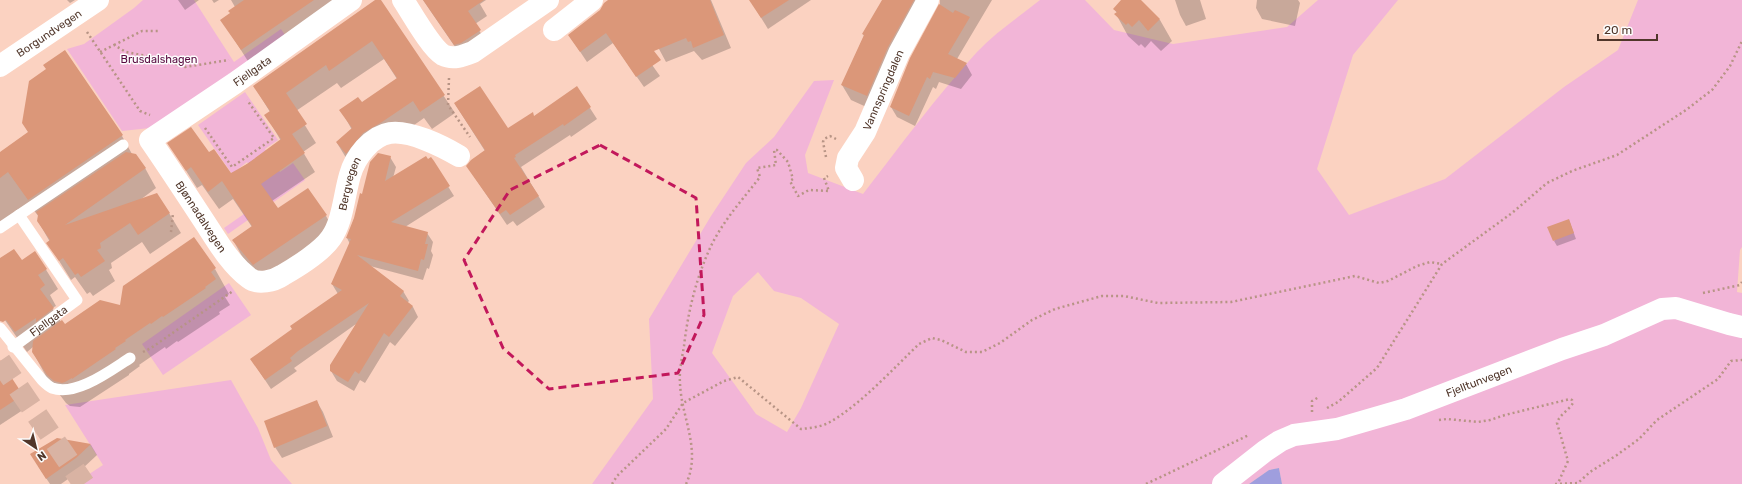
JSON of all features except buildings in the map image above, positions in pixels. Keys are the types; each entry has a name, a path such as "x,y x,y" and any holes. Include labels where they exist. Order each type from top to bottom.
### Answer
{"street":[{"name":"Borgundvegen","path":"0,66 98,0"},
{"name":"Fjellgata","path":"150,140 236,83 352,0"},
{"path":"402,0 436,48 443,54 451,57 461,57 473,52 548,0"},
{"path":"554,30 592,0"},
{"name":"Vannspringdalen","path":"853,180 846,168 848,158 865,132 899,53 928,0"},
{"name":"Bergvegen","path":"256,281 280,277 298,266 331,238 340,217 353,165 364,150 378,138 392,133 408,135 441,146 459,156"},
{"name":"Bjønnadalvegen","path":"150,140 236,268 256,281"},
{"name":"Fjelltunvegen","path":"1223,484 1265,450 1280,441 1294,436 1337,429 1386,416 1495,376 1562,349 1604,335 1662,309 1676,308 1742,327"}],"lane":[{"path":"0,228 123,145"},
{"name":"Fjellgata","path":"13,347 77,300 19,215"},
{"path":"0,328 13,347 23,356 42,380 50,387 57,389 68,389 89,383 130,358"}],"path":[{"path":"76,15 140,111"},
{"path":"100,52 142,31 159,31"},
{"path":"1325,410 1338,402 1377,368 1442,264 1512,213 1547,184 1572,170 1617,155 1686,110 1712,90 1730,66 1742,41"},
{"path":"114,45 126,52 157,58 185,67 230,60"},
{"path":"451,57 448,105 467,132"},
{"path":"192,111 232,167 274,138 236,83"},
{"path":"686,484 690,475 692,456 690,432 680,382 691,301 711,246 727,221 760,177 757,168 776,165 773,152 774,150 777,150 788,162 793,179 790,181 798,196 809,190 829,191 824,178 828,176 828,173"},
{"path":"612,484 617,476 666,429 683,402 724,381 738,377 800,429 815,428 830,422 857,402 919,344 932,338 941,340 966,352 982,352 1000,343 1032,320 1055,309 1102,296 1124,296 1158,303 1232,302 1355,276 1379,283 1388,281 1417,266 1430,262 1442,264"},
{"path":"130,358 151,348 256,281"},
{"path":"1676,308 1684,299 1691,296 1726,289 1740,285 1742,282"},
{"path":"1435,421 1448,419 1478,422 1572,400 1573,403 1558,419 1557,423 1568,461 1557,483 1578,483 1590,472 1639,439 1657,420 1718,379 1731,361 1742,360"},
{"path":"1312,417 1312,401 1319,397"},
{"path":"1146,484 1253,433"}],"highlighted area":[{"path":"600,145 696,198 704,315 678,373 549,389 503,348 464,260 510,190"}],"green space":[{"name":"Brusdalshagen","path":"143,0 194,0 234,62 281,29 287,38 159,127 122,131 67,49 84,44"},
{"path":"1040,0 1085,0 1114,30 1173,44 1287,27 1318,0 1398,0 1353,55 1317,169 1349,215 1445,179 1564,87 1618,50 1638,0 1742,0 1742,247 1740,250 1737,292 1742,293 1742,484 1282,484 1279,468 1269,470 1249,484 592,484 653,399 649,319 711,216 746,163 774,137 814,81 834,80 805,155 808,173 863,194 933,104 977,52 1000,31","holes":["758,272 774,291 801,298 839,324 801,408 787,432 756,414 712,353 733,296"]},
{"path":"245,92 278,140 265,149 280,172 293,163 305,180 228,234 224,228 244,214 236,201 262,182 247,162 232,174 198,125"},
{"path":"229,283 251,315 163,375 142,344"},
{"path":"231,380 258,428 271,460 292,484 74,484 103,465 65,405"}],"water":[{"path":"1279,468 1282,484 1249,484 1269,470"}],"tunnel":[{"path":"0,361 84,484"}]}
